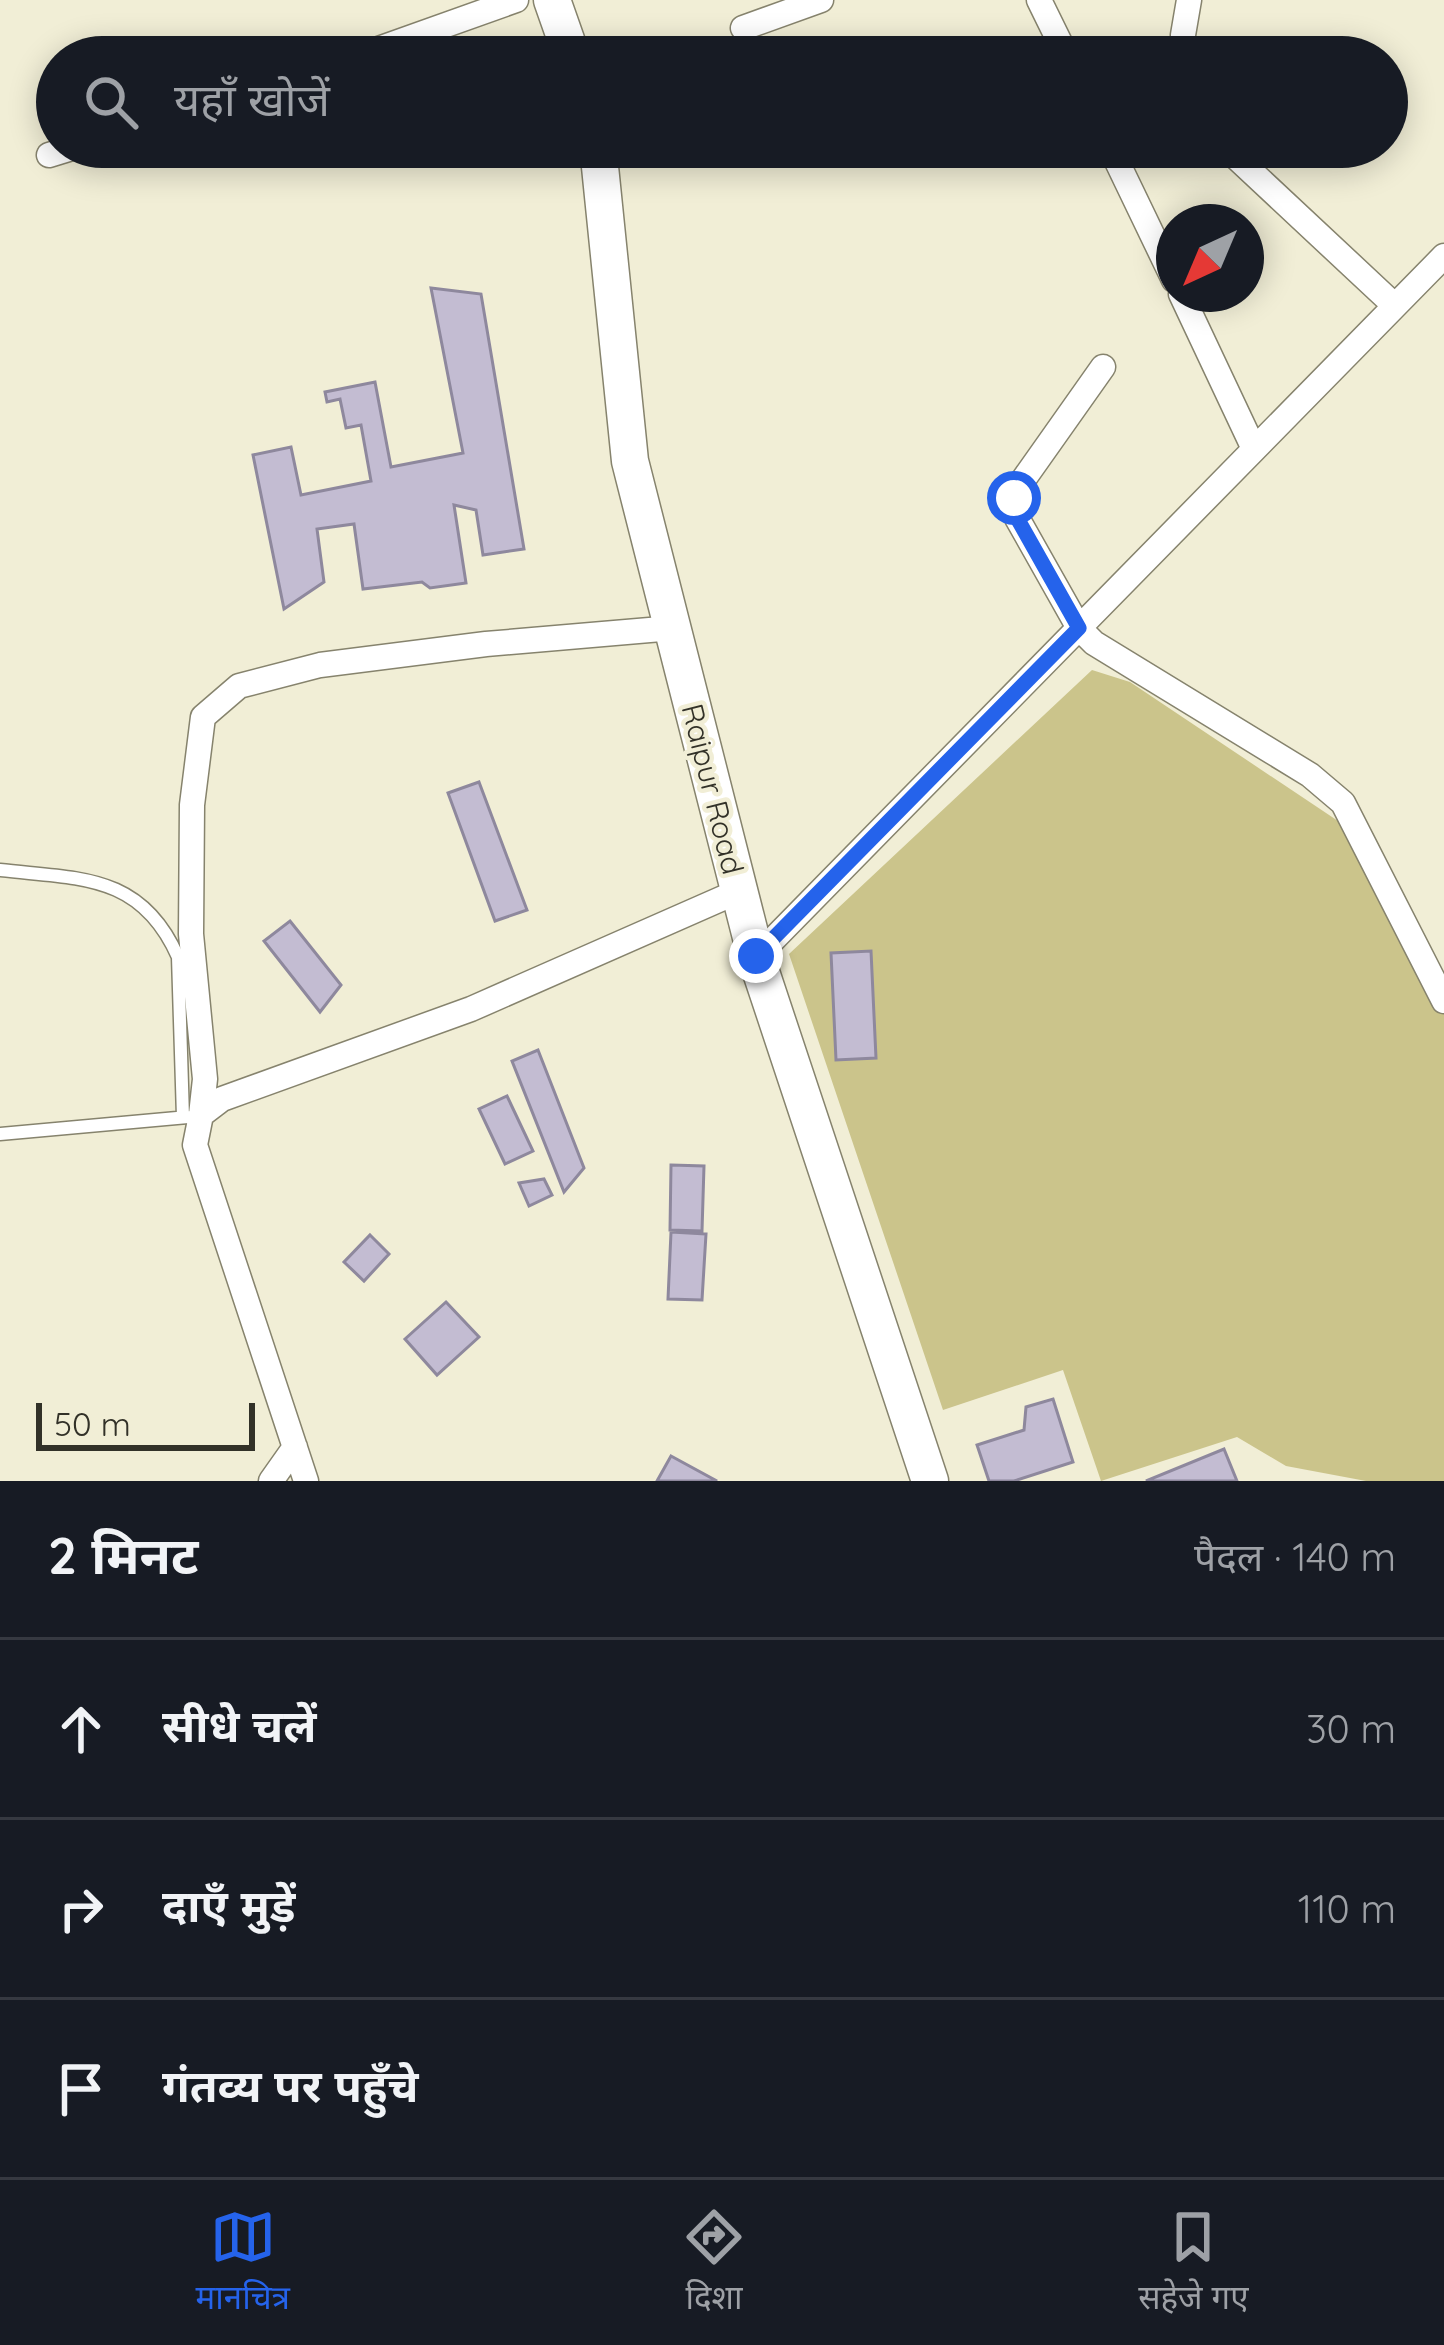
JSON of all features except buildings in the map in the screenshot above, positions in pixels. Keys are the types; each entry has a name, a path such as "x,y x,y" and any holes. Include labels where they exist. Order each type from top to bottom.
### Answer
{"main road":[{"path":"552,0 565,36"},
{"name":"Raipur Road","path":"600,168 630,461 756,956 930,1481"}],"street":[{"path":"415,36 516,0"},
{"path":"743,28 821,0"},
{"path":"1039,0 1057,36"},
{"path":"1183,36 1189,0"},
{"path":"1120,168 1156,243"},
{"path":"1243,168 1394,305"},
{"path":"756,956 1444,256"},
{"path":"1189,312 1254,449"},
{"path":"1103,367 1014,498 1017,518 1079,628 1094,643 1310,775 1343,803 1444,1001"},
{"path":"306,1481 195,1145 192,1116 205,1079 190,934 193,805 203,717 239,686 320,665 673,628"},
{"path":"192,1116 222,1099 471,1009 739,891"},
{"path":"272,1481 295,1448"}],"lane":[{"path":"0,871 102,881 135,898 169,936 178,957 192,1116 0,1135"}],"shaded area":[{"path":"1092,670 1130,682 1344,825 1444,1011 1444,1481 1366,1481 1286,1466 1237,1437 1101,1481 1063,1370 943,1410 789,954"}],"route":[{"path":"756,956 1079,628 1017,518 1014,498"}]}
